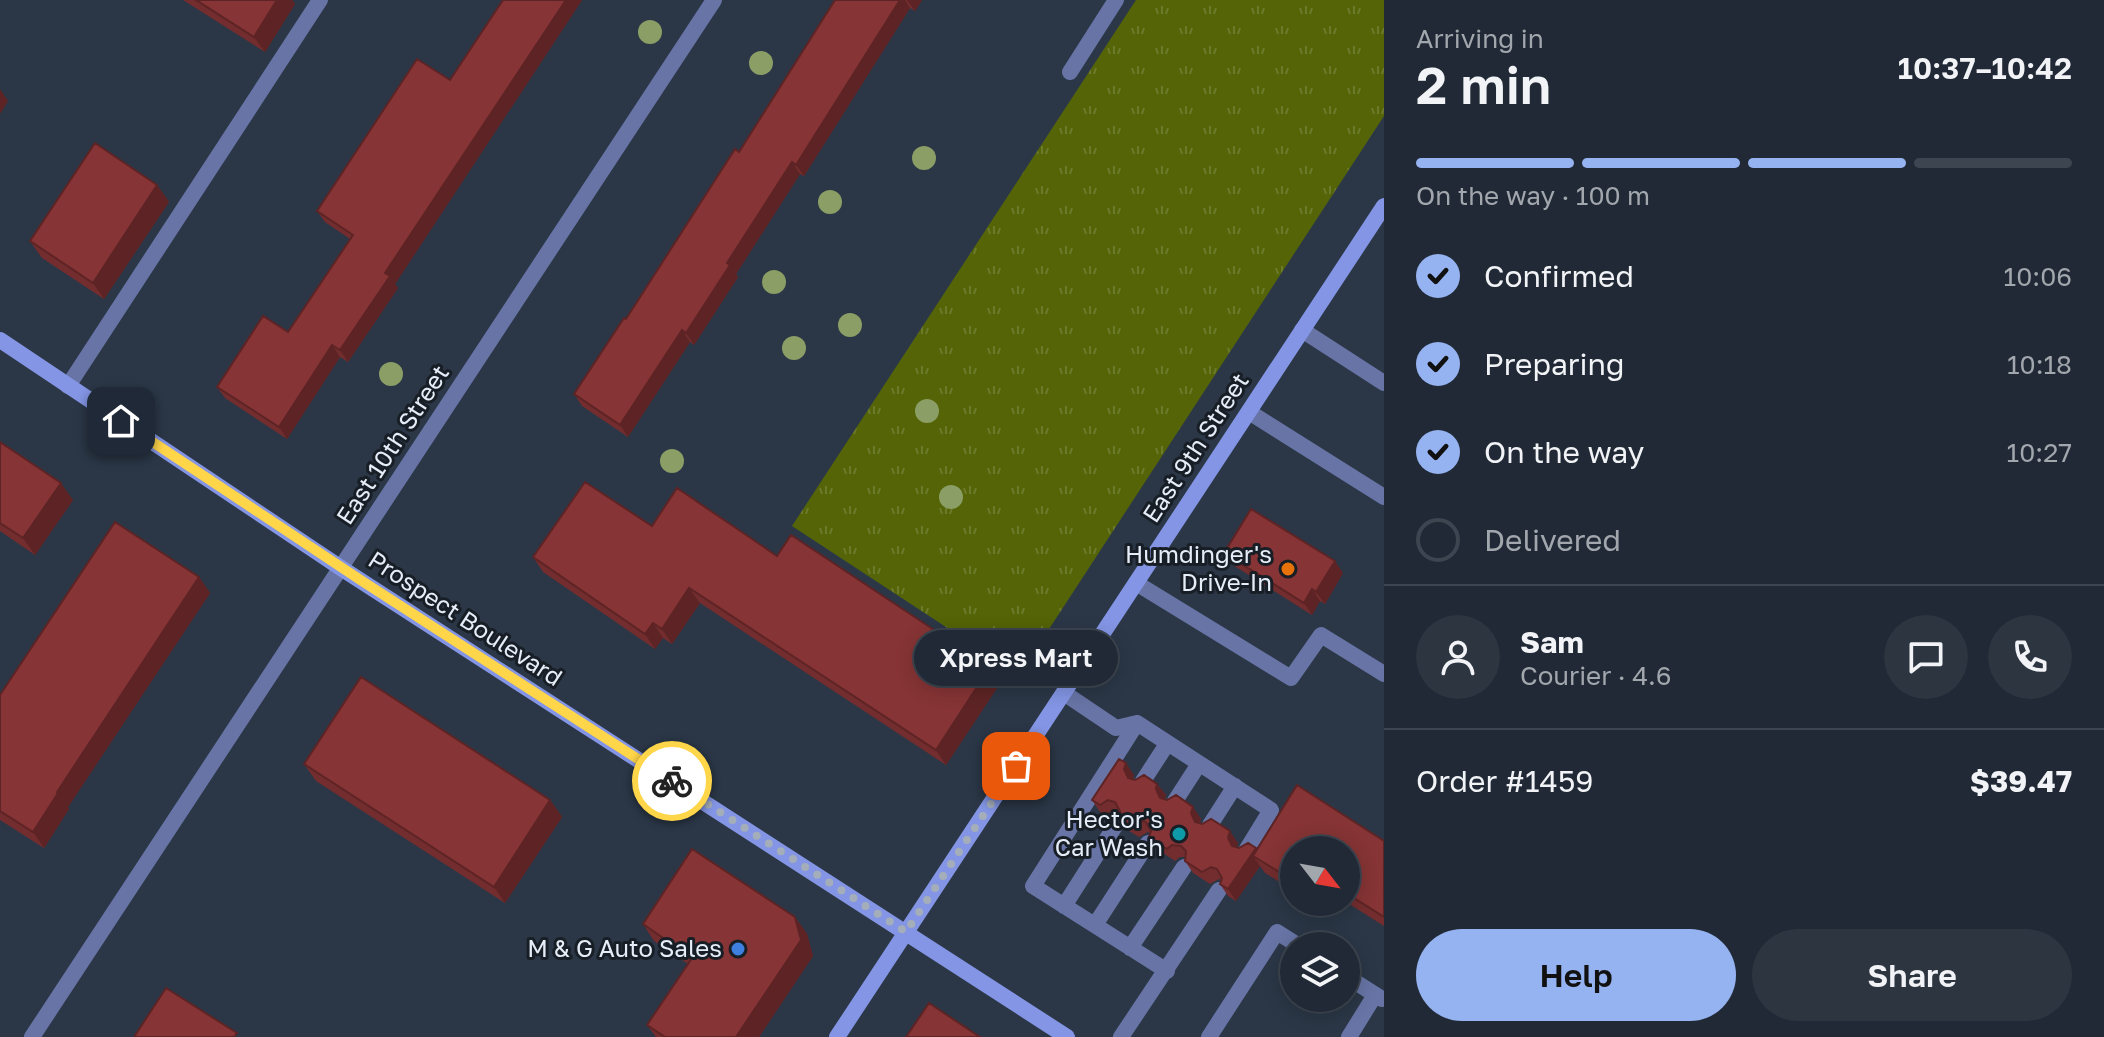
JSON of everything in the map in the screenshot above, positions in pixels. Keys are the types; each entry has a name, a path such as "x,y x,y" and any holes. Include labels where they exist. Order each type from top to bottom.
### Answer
{"main road":[{"name":"East 9th Street","path":"837,1037 1384,206"},
{"name":"Prospect Boulevard","path":"0,340 341,568 1067,1037"}],"street":[{"path":"68,386 320,0"},
{"name":"East 10th Street","path":"32,1037 714,0"},
{"path":"1070,72 1116,0"},
{"path":"1302,330 1384,383"},
{"path":"1249,412 1384,497"},
{"path":"1136,583 1291,678 1321,635 1384,674"},
{"path":"1064,693 1116,728 1137,723 1271,810 1247,849"},
{"path":"1137,723 1033,886 1167,971"},
{"path":"1143,781 1167,744"},
{"path":"1175,801 1199,764"},
{"path":"1210,825 1235,786"},
{"path":"1064,906 1117,823"},
{"path":"1095,925 1148,843"},
{"path":"1130,948 1184,867"},
{"path":"1121,1037 1219,890"},
{"path":"1209,1037 1277,932 1280,934"},
{"path":"1349,1037 1380,998 1360,985"}],"green space":[{"path":"1136,0 1384,0 1384,116 1019,675 792,526"}],"building":[{"path":"196,0 277,0 254,37"},
{"path":"503,0 566,0 385,273 390,276 340,350 332,345 279,427 217,387 263,316 288,332 353,235 317,211 417,59 450,80"},
{"path":"835,0 900,0 796,165 792,162 727,263 730,265 686,333 682,330 620,425 574,394 735,149 739,152"},
{"path":"95,143 157,185 93,283 30,241"},
{"path":"0,442 61,483 23,538 0,523"},
{"path":"585,482 652,526 677,488 777,556 791,535 990,667 936,750 689,588 662,629 653,623 645,634 533,557"},
{"name":"Humdinger's Drive-In","path":"1251,509 1335,561 1316,592 1312,589 1304,603 1224,553"},
{"path":"115,522 199,577 33,832 0,811 0,695"},
{"path":"361,677 550,800 494,887 304,764"},
{"name":"Hector's Car Wash","path":"1119,759 1126,763 1124,769 1128,778 1135,780 1144,775 1157,784 1160,798 1167,800 1176,795 1193,807 1191,813 1195,822 1202,824 1211,819 1230,831 1228,838 1232,846 1239,848 1248,843 1256,848 1228,889 1220,884 1222,878 1217,869 1211,867 1202,872 1185,861 1186,851 1181,846 1172,845 1167,849 1149,837 1151,831 1146,822 1139,820 1130,825 1118,817 1120,811 1115,802 1108,800 1100,805 1092,800"},
{"path":"1297,785 1384,841 1384,917 1360,902 1360,836 1280,836 1280,872 1253,856"},
{"name":"M & G Auto Sales","path":"692,849 795,917 801,940 736,1037 665,1037 647,1025 692,958 643,924"},
{"path":"166,988 237,1033 234,1037 134,1037"},
{"path":"929,1003 980,1037 906,1037"}],"way so far":[{"path":"672,781 906,932 1016,766"}],"place":[{"name":"Humdinger's Drive-In","path":"1288,569"},
{"name":"Xpress Mart","path":"1016,766"},
{"name":"Hector's Car Wash","path":"1179,834"},
{"name":"M & G Auto Sales","path":"738,949"}],"route":[{"path":"121,421 672,781"}]}
